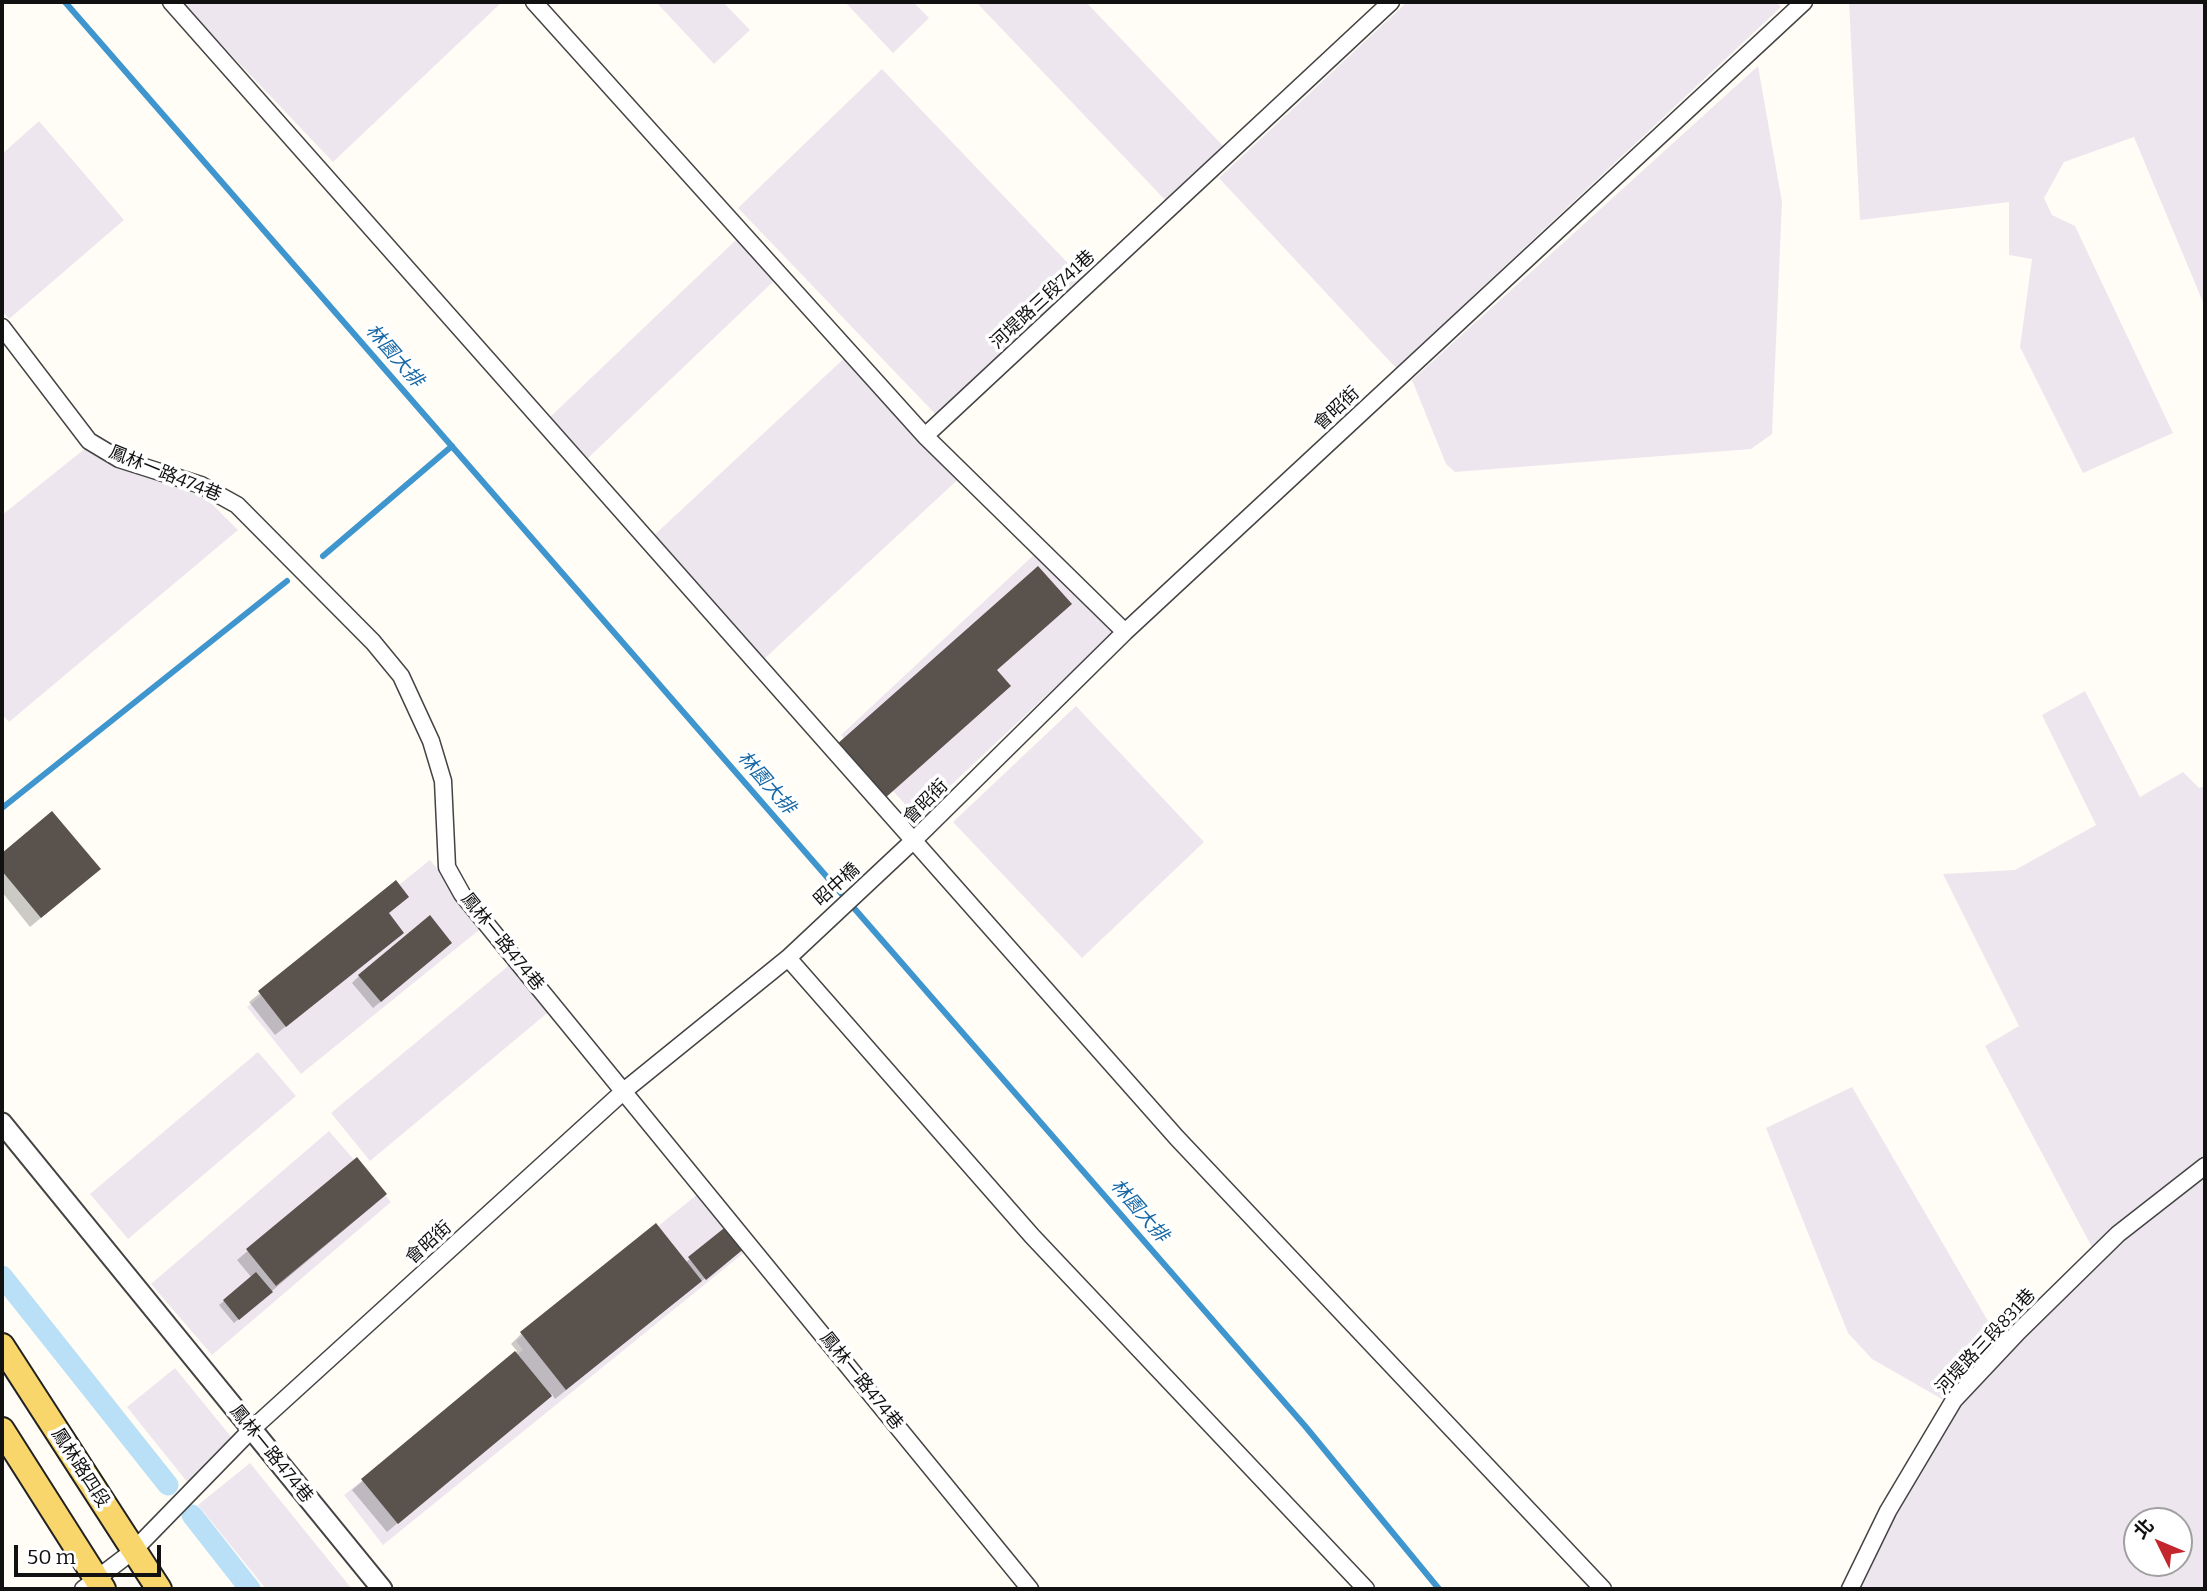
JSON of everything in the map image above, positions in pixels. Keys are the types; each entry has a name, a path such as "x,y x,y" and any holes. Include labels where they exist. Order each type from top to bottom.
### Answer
{"main road":[{"name":"鳳林路四段","path":"2,1346 159,1589"},
{"path":"2,1430 94,1585"}],"street":[{"path":"171,2 908,846 1177,1138 1603,1589"},
{"path":"534,2 925,436 1125,632"},
{"name":"河堤路三段741巷","path":"925,436 1391,2"},
{"name":"會昭街","path":"908,846 1125,632 1804,2"},
{"name":"鳳林一路474巷","path":"2,327 89,441 119,459 201,485 237,505 380,650 401,676 431,741 443,781 446,867 462,894 625,1090 1030,1589"},
{"name":"昭中橋","path":"793,953 908,846"},
{"path":"793,953 1032,1236 1366,1589"},
{"name":"會昭街","path":"94,1585 133,1551 251,1430 625,1090 793,953"},
{"name":"鳳林一路474巷","path":"2,1123 382,1589"},
{"name":"河堤路三段831巷","path":"1850,1589 1888,1511 1954,1400 2018,1332 2118,1234 2205,1166"}],"shaded area":[{"path":"181,2 502,2 333,162"},
{"path":"656,2 723,2 750,30 714,64"},
{"path":"845,2 913,2 929,18 893,53"},
{"path":"976,2 1086,2 1227,150 1170,205"},
{"path":"1407,2 1776,2 1781,7 1396,368 1219,178"},
{"path":"1849,2 2204,2 2205,307 2134,137 2064,162 2044,198 2052,215 2075,226 2173,433 2083,473 2020,347 2032,259 2009,255 2009,202 1860,220"},
{"path":"1758,66 1782,202 1772,434 1751,449 1455,472 1446,464 1412,380"},
{"path":"882,69 1086,282 942,421 738,208"},
{"path":"39,121 124,220 9,319 2,311 2,154"},
{"path":"738,238 777,278 586,460 548,419"},
{"path":"852,351 965,473 763,660 650,539"},
{"path":"87,447 107,461 193,485 238,530 9,722 2,714 2,515"},
{"path":"1038,551 1114,632 917,817 841,735"},
{"path":"2085,691 2140,797 2183,772 2199,788 2205,786 2205,1589 1856,1589 1947,1402 1872,1359 1848,1333 1766,1128 1852,1087 2003,1347 2095,1253 1985,1046 2019,1026 1943,874 2015,870 2096,825 2042,715"},
{"path":"1076,706 1204,842 1082,958 953,822"},
{"path":"430,860 484,926 301,1074 247,1007"},
{"path":"513,962 552,1009 370,1161 331,1113"},
{"path":"258,1052 296,1096 128,1239 90,1194"},
{"path":"329,1131 391,1202 212,1355 151,1284"},
{"path":"704,1189 751,1247 383,1545 344,1495 523,1350 516,1341"},
{"path":"175,1368 237,1444 188,1483 127,1407"},
{"path":"250,1463 352,1589 266,1589 198,1505"}],"building":[{"path":"1038,566 1072,604 997,670 1011,686 884,799 836,745"},
{"path":"52,811 101,869 41,918 2,871 2,853"},
{"path":"396,880 409,897 389,913 404,933 286,1027 258,991"},
{"path":"430,915 452,943 381,1002 358,975"},
{"path":"357,1157 387,1194 276,1286 246,1249"},
{"path":"656,1223 702,1281 566,1390 520,1332"},
{"path":"728,1225 746,1247 706,1280 688,1257"},
{"path":"256,1272 273,1292 239,1320 223,1300"},
{"path":"515,1351 552,1396 398,1524 361,1479"}],"waterway":[{"name":"林園大排","path":"65,2 1305,1426 1439,1589"},
{"path":"323,556 452,446"},
{"path":"2,808 287,581"},
{"path":"2,1276 168,1485"},
{"path":"192,1515 250,1589"}]}
